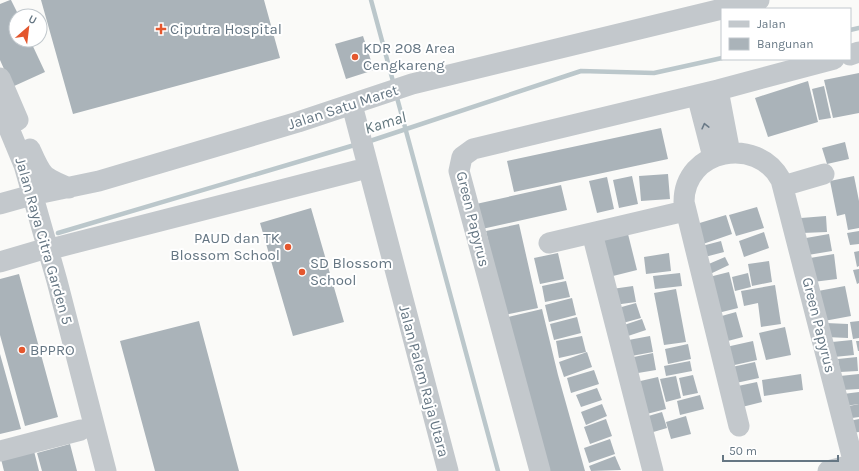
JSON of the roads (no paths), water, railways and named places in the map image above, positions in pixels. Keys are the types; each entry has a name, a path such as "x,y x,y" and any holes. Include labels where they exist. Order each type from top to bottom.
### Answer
{"street":[{"name":"Jalan Satu Maret","path":"726,8 759,0"},
{"name":"Jalan Satu Maret","path":"18,197 69,188 298,122 353,111 383,94 412,84 721,9"},
{"name":"Green Papyrus","path":"540,471 459,171 462,157 473,149 718,90 830,60"},
{"path":"0,78 41,173 50,180 69,188"},
{"path":"718,90 722,155"},
{"path":"697,95 722,155"},
{"name":"Jalan Raya Citra Garden 5","path":"0,107 24,165 18,197"},
{"name":"Jalan Palem Raja Utara","path":"353,111 448,471"},
{"name":"Jalan Raya Citra Garden 5","path":"0,125 17,165 18,197 57,281 106,471"},
{"name":"Green Papyrus","path":"722,155 747,154 765,162 779,175 783,186 857,463 828,471"},
{"path":"722,155 700,165 689,179 684,195 685,211 739,426"},
{"path":"0,262 366,159"},
{"path":"783,186 824,174"},
{"path":"549,243 685,211"},
{"path":"592,233 653,471"},
{"name":"Jalan Raya Citra Garden 5","path":"42,251 81,430 92,471"},
{"path":"0,451 81,430"}],"waterway":[{"path":"371,0 394,85"},
{"name":"Kamal","path":"851,30 859,28"},
{"name":"Kamal","path":"367,142 581,71 654,73 721,58"},
{"path":"396,94 498,471"},
{"name":"Kamal","path":"58,233 358,144"}],"place":[{"name":"Ciputra Hospital","path":"161,29"},
{"name":"KDR 208 Area Cengkareng","path":"355,57"},
{"name":"PAUD dan TK Blossom School","path":"288,247"},
{"name":"SD Blossom School","path":"302,272"},
{"name":"BPPRO","path":"22,350"}]}
